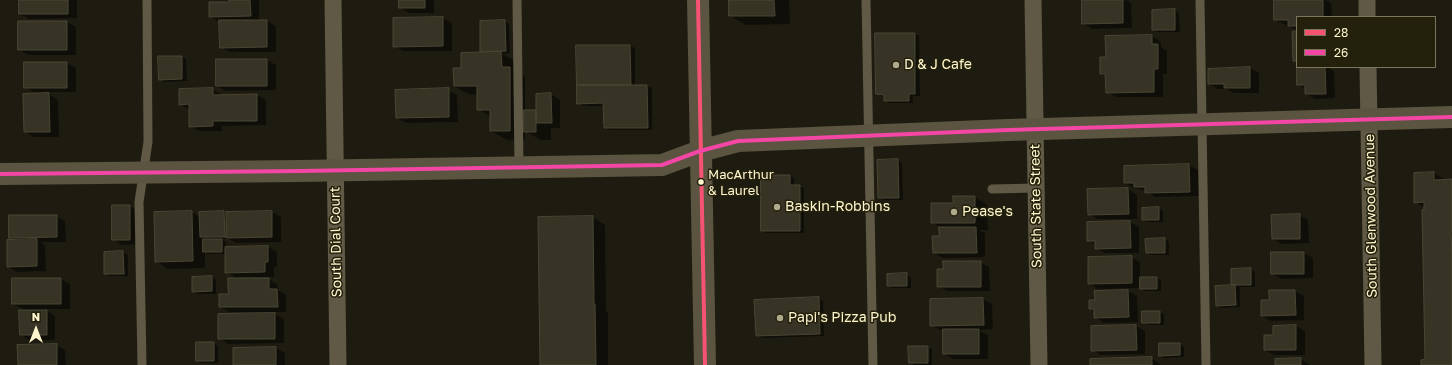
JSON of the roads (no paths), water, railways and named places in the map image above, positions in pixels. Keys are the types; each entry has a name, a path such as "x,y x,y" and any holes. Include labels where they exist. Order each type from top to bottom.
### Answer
{"street":[{"name":"South Dial Court","path":"333,0 338,365"},
{"path":"698,0 704,365"},
{"name":"South State Street","path":"1033,0 1039,365"},
{"path":"1367,0 1367,16"},
{"name":"South Glenwood Avenue","path":"1368,68 1373,365"},
{"path":"0,174 335,171 662,165 700,151 738,141 1202,124 1452,117"}],"lane":[{"path":"142,365 139,202 148,142 147,0"},
{"path":"517,0 519,167"},
{"path":"866,0 873,365"},
{"path":"1200,0 1206,365"},
{"path":"992,189 1036,188"}],"place":[{"name":"D & J Cafe","path":"896,65"},
{"name":"MacArthur & Laurel","path":"701,182"},
{"name":"Baskin-Robbins","path":"777,207"},
{"name":"Pease's","path":"954,212"},
{"name":"Papi's Pizza Pub","path":"780,318"}]}
